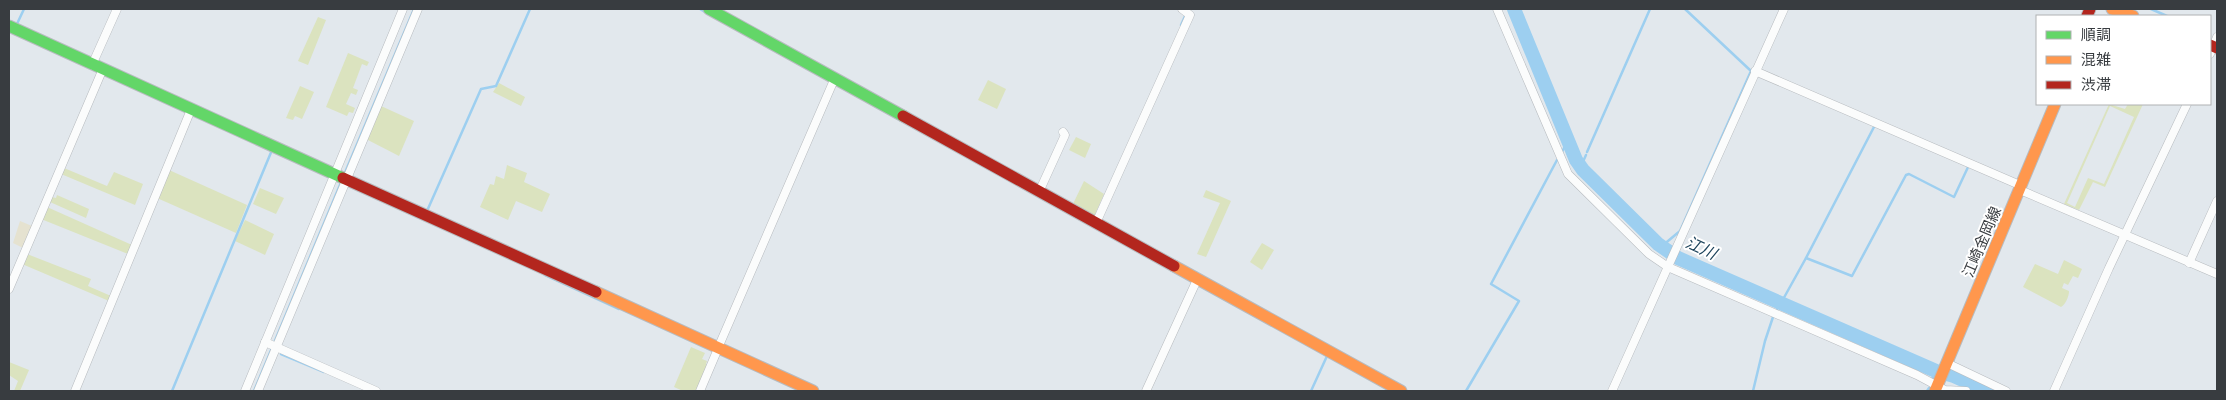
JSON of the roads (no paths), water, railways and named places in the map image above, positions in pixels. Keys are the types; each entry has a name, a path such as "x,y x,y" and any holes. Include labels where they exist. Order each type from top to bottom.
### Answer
{"street":[{"path":"9,289 42,208 47,204 99,70 117,9"},
{"path":"245,391 272,346 342,176 403,9"},
{"path":"258,391 272,346 342,176 418,9"},
{"path":"709,9 833,81 1096,223 1196,282 1401,391"},
{"path":"1096,223 1190,15 1182,9"},
{"path":"1497,9 1568,174 1649,254 1668,265 1917,375 1937,387 1945,390 1966,391"},
{"path":"1612,391 1784,9"},
{"path":"2112,9 2130,15"},
{"path":"9,26 190,112 342,176 717,351 813,391"},
{"path":"1755,71 2125,236 2190,261 2217,274"},
{"path":"700,391 833,81"},
{"name":"江崎金岡線","path":"1937,387 2055,105"},
{"path":"2054,391 2187,105"},
{"path":"75,391 190,112"},
{"path":"1039,192 1065,135 1063,132"},
{"path":"2190,261 2217,201"},
{"path":"1146,391 1196,282"},
{"path":"272,346 376,391"},
{"path":"1946,365 2006,391"}],"waterway":[{"path":"16,26 24,9"},
{"path":"344,175 414,9"},
{"path":"427,211 481,89 496,86 530,9"},
{"path":"700,9 705,12"},
{"name":"江川","path":"1514,9 1576,160 1583,170 1658,244 1678,258 1936,371 1954,376 1988,391"},
{"path":"1587,152 1650,9"},
{"path":"1662,246 1680,231 1751,71 1685,9"},
{"path":"2151,9 2165,15"},
{"path":"1181,25 1186,14"},
{"path":"1806,258 1875,125"},
{"path":"1562,152 1568,140"},
{"path":"172,391 272,150"},
{"path":"1581,166 1586,155"},
{"path":"1466,391 1519,301 1491,284 1557,160"},
{"path":"1781,303 1806,258 1852,276 1906,175 1909,174 1954,197 1969,165"},
{"path":"254,391 342,180"},
{"path":"545,275 619,309"},
{"name":"江川","path":"1777,309 1780,302"},
{"path":"1753,391 1773,317"},
{"path":"281,354 324,372"},
{"path":"1311,391 1327,356"},
{"path":"1932,379 1936,371"}]}
